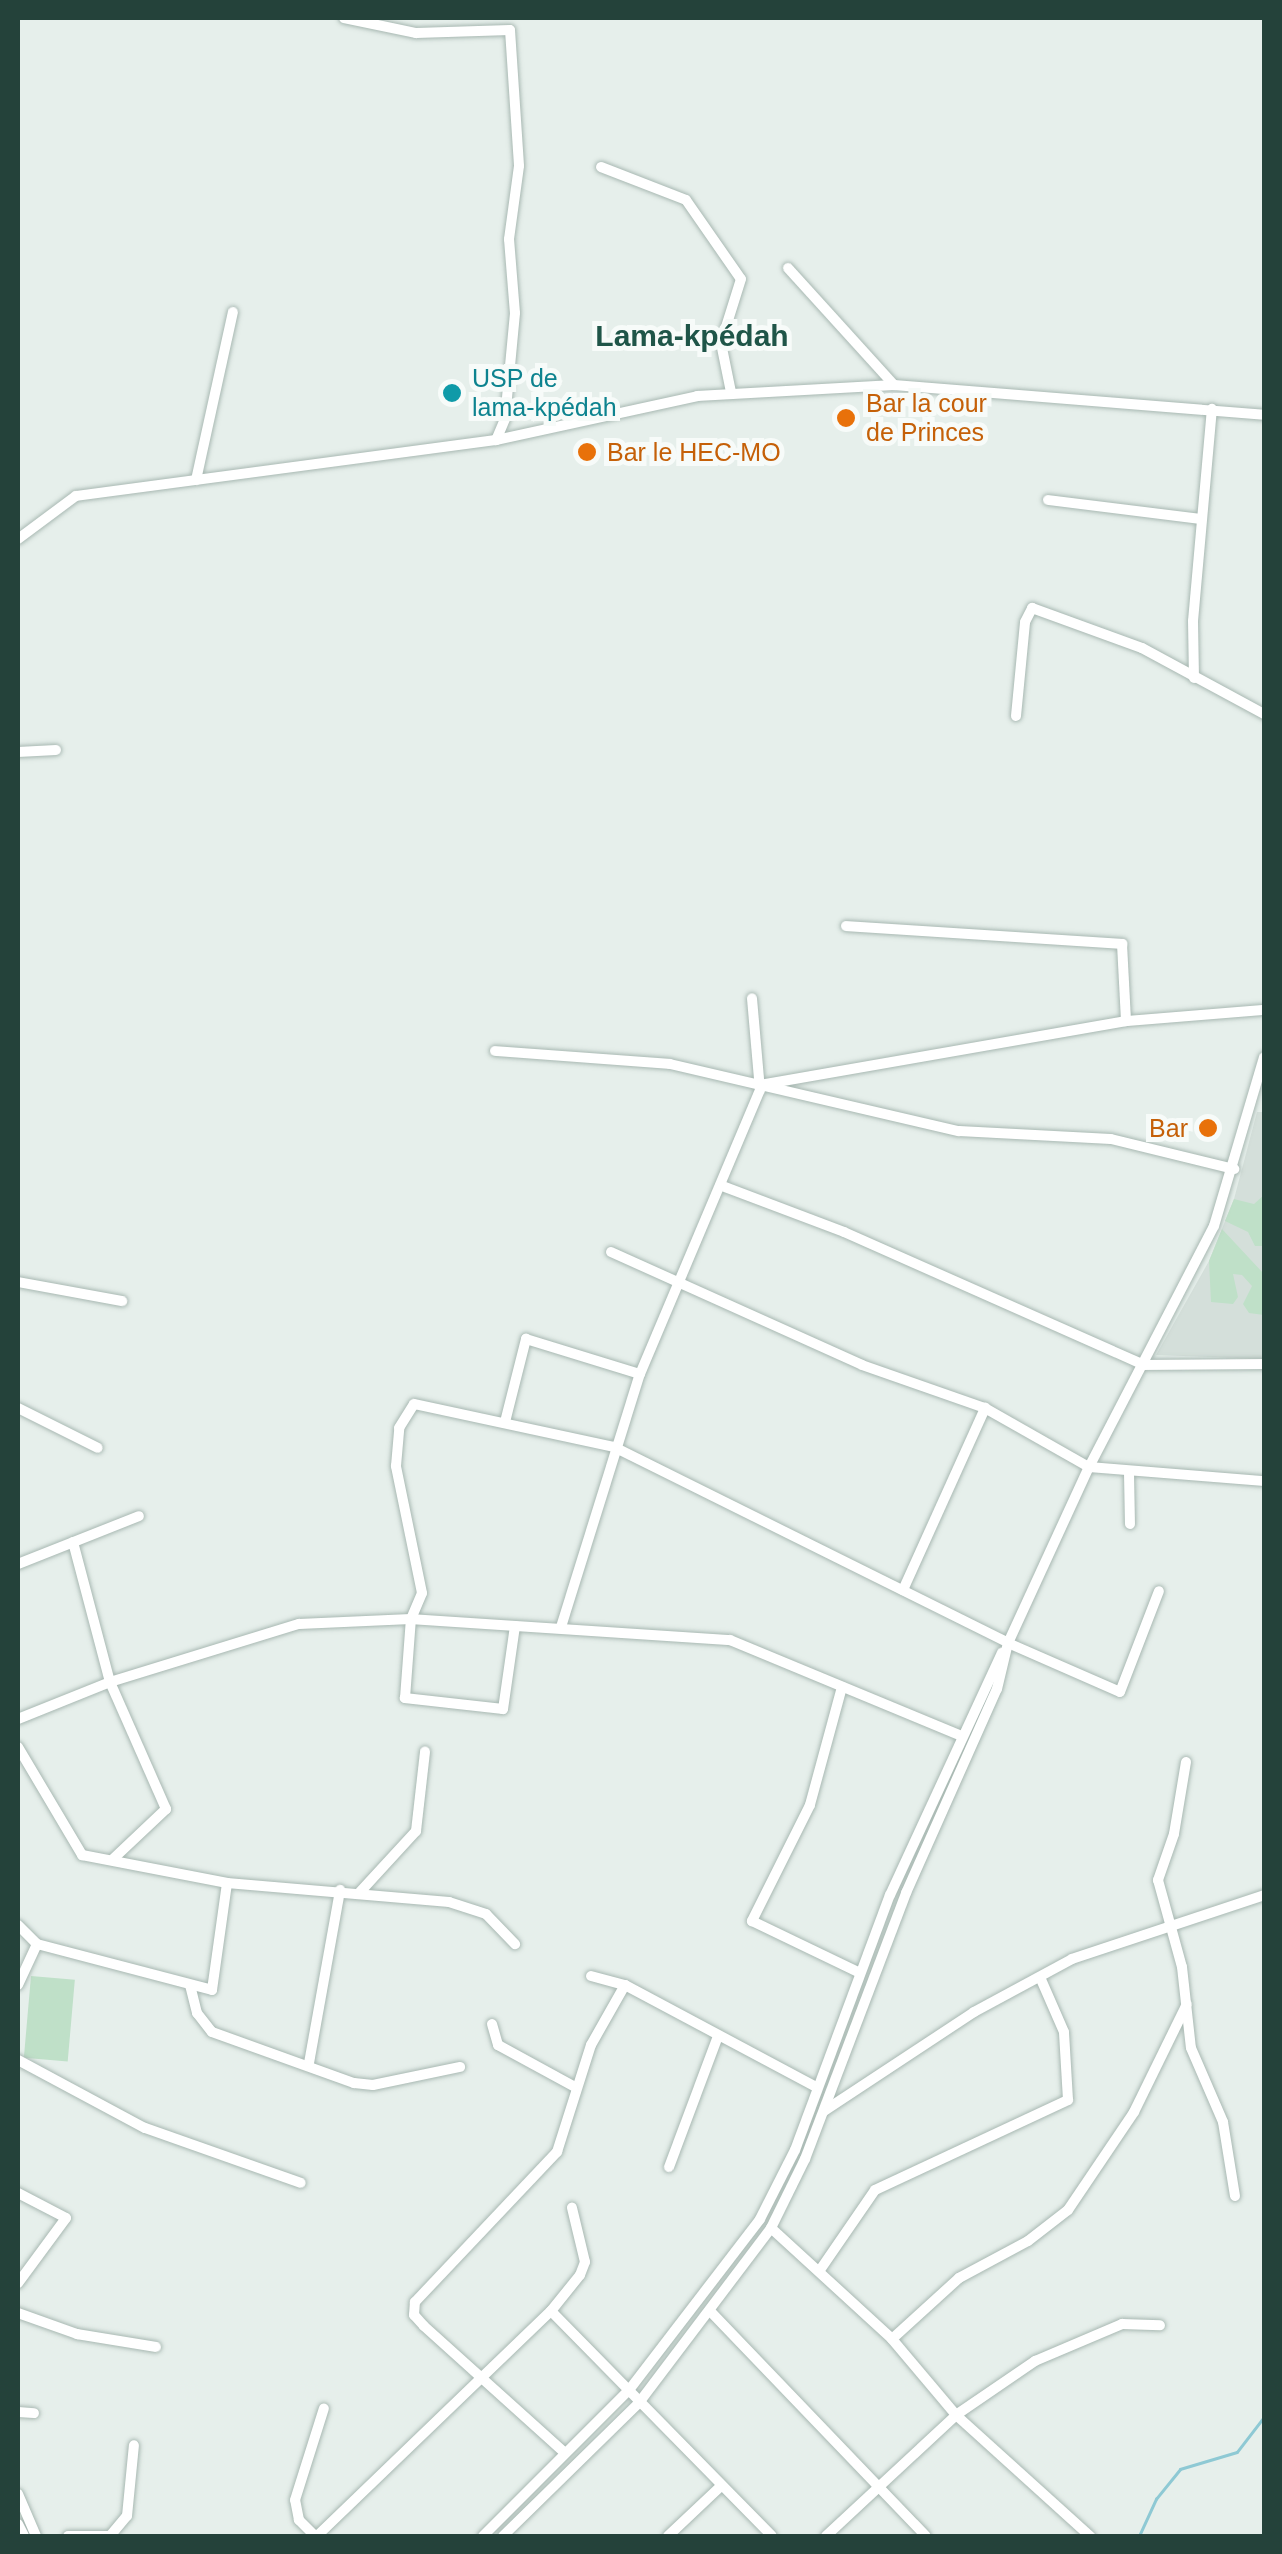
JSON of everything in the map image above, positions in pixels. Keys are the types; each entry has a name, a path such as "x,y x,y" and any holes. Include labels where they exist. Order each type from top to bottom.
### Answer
{"street":[{"path":"344,18 416,33 510,30 518,166 509,239 515,313 506,419 496,440"},
{"path":"601,167 686,200 740,279 721,343 731,392"},
{"path":"788,268 894,385"},
{"path":"196,480 222,338 233,312"},
{"path":"18,539 76,496 496,440 731,392 894,385 1264,415"},
{"path":"1194,678 1200,520 1212,408"},
{"path":"1048,500 1200,520"},
{"path":"1016,716 1025,622 1032,608 1142,648 1264,714"},
{"path":"18,752 56,750"},
{"path":"846,926 1122,944 1126,1021"},
{"path":"561,1627 614,1447 640,1374 724,1187 760,1087 752,998"},
{"path":"760,1087 1126,1021 1264,1010"},
{"path":"494,1051 670,1064 959,1130 1111,1139 1234,1169"},
{"path":"483,2536 628,2390 760,2219 795,2150 860,1973 959,1735 1008,1644 1089,1467 1214,1226 1258,1102 1264,1057"},
{"path":"724,1187 844,1232 1144,1365 1264,1364"},
{"path":"611,1252 862,1365 985,1408 1089,1467 1264,1481"},
{"path":"18,1282 122,1302"},
{"path":"505,1422 526,1339 640,1374"},
{"path":"515,1626 503,1709 404,1698 411,1619 422,1593 396,1466 399,1428 414,1404 614,1447 1008,1644 1120,1692 1159,1591"},
{"path":"18,1408 98,1448"},
{"path":"902,1590 985,1408"},
{"path":"1129,1473 1130,1524"},
{"path":"18,1564 139,1516"},
{"path":"73,1542 110,1682 166,1809 113,1858"},
{"path":"18,1719 110,1682 299,1624 411,1619 730,1640 959,1735"},
{"path":"503,2536 638,2404 772,2228 824,2111 906,1893 997,1689 1008,1644"},
{"path":"842,1687 810,1805 752,1921 860,1973"},
{"path":"18,1747 82,1856 113,1858 226,1883 449,1902 486,1914 515,1944"},
{"path":"360,1892 416,1830 425,1752"},
{"path":"1186,1762 1174,1834 1158,1880 1186,2004 1191,2048 1223,2122 1235,2196"},
{"path":"18,1925 37,1944 212,1990 226,1883"},
{"path":"309,2063 340,1890"},
{"path":"824,2111 1040,1976 1168,1924 1264,1895"},
{"path":"18,1986 37,1944"},
{"path":"591,1976 625,1985 816,2086"},
{"path":"820,2270 875,2190 1068,2100 1064,2032 1040,1976"},
{"path":"190,1985 197,2013 212,2032 373,2085 460,2067"},
{"path":"565,2453 414,2315 415,2302 557,2152 574,2087 625,1985"},
{"path":"892,2339 959,2278 1028,2241 1068,2210 1134,2112 1186,2004"},
{"path":"492,2024 498,2045 574,2087"},
{"path":"669,2168 718,2036"},
{"path":"18,2060 145,2128 300,2183"},
{"path":"18,2193 66,2218 18,2282"},
{"path":"324,2408 296,2500 299,2520 316,2536 551,2311 586,2262 572,2208"},
{"path":"772,2228 892,2339 956,2415 1090,2536"},
{"path":"551,2311 638,2404 772,2536"},
{"path":"711,2312 926,2536"},
{"path":"18,2313 76,2334 156,2346"},
{"path":"826,2536 956,2415 1035,2362 1122,2324 1160,2325"},
{"path":"18,2412 34,2413"},
{"path":"68,2536 110,2536 127,2516 134,2445"},
{"path":"668,2536 721,2486"},
{"path":"18,2494 36,2536"},
{"path":"18,2524 24,2536"}],"shaded area":[{"path":"1257,1112 1264,1112 1264,1359 1156,1355 1209,1261 1234,1199"}],"green space":[{"path":"1264,1195 1264,1246 1255,1246 1248,1232 1225,1221 1234,1199 1254,1204"},
{"path":"1222,1229 1264,1274 1264,1315 1249,1313 1243,1304 1252,1286 1242,1275 1233,1274 1238,1297 1233,1304 1211,1302 1209,1261"},
{"path":"31,1976 75,1980 68,2062 24,2058"}],"waterway":[{"path":"1139,2536 1156,2499 1180,2469 1237,2452 1264,2417"}],"place":[{"name":"USP de lama-kpédah","path":"452,393"},
{"name":"Bar la cour de Princes","path":"846,418"},
{"name":"Bar le HEC-MO","path":"587,452"},
{"name":"Bar","path":"1208,1128"}],"district":[{"name":"Lama-kpédah","path":"692,336"}]}
